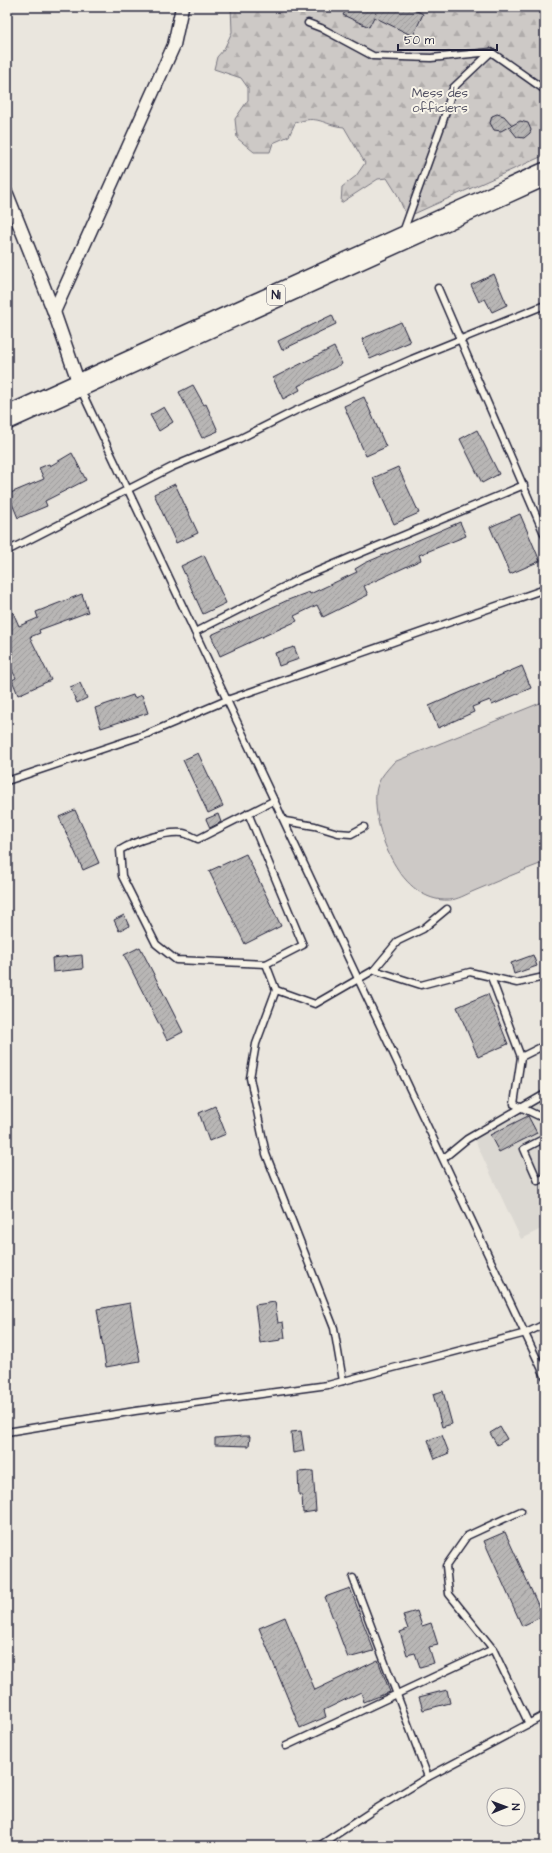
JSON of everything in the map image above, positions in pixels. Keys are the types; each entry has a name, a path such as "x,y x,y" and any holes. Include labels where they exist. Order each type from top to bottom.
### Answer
{"highway":[{"name":"N1","path":"7,418 79,384 545,174"}],"street":[{"path":"54,312 174,45 182,7"},
{"path":"7,194 54,312 79,384"}],"lane":[{"path":"308,23 321,28 373,56 431,58 491,52 545,90"},
{"path":"400,239 443,121 453,88 491,52"},
{"path":"438,288 462,340 545,536"},
{"path":"7,552 172,467 239,439 348,387 412,359 462,340 545,305"},
{"path":"79,384 444,1158 545,1376"},
{"path":"195,632 301,578 524,485"},
{"path":"7,781 147,734 227,700 545,589"},
{"path":"248,813 303,945 266,964 176,960 156,944 122,876 120,850 129,845 156,836 183,833 198,838 248,813 275,800"},
{"path":"285,821 315,826 338,833 351,834 364,827"},
{"path":"276,990 314,1004 374,970 398,941 423,929 447,909"},
{"path":"266,964 276,990 256,1044 250,1078 266,1154 334,1328 343,1381"},
{"path":"374,970 421,985 470,972 517,983 545,978"},
{"path":"491,977 521,1057 514,1104 545,1119"},
{"path":"521,1057 545,1045"},
{"path":"444,1158 467,1140 545,1094"},
{"path":"545,1138 524,1149 538,1180 545,1177"},
{"path":"7,1432 135,1411 328,1385 526,1333 545,1324"},
{"path":"521,1511 467,1536 446,1566 450,1594 493,1648 529,1724"},
{"path":"353,1578 428,1777"},
{"path":"286,1746 493,1648"},
{"path":"319,1846 428,1777 545,1715"}],"shaded area":[{"path":"545,1099 545,1227 521,1239 472,1134"}],"green space":[{"name":"Mess des officiers","path":"231,7 545,7 545,155 407,217 397,194 387,178 378,179 341,203 342,187 356,176 365,163 344,127 315,120 295,123 289,136 273,143 270,152 254,152 237,138 235,119 248,100 248,88 241,78 214,69 217,57 224,49 232,32"},
{"path":"545,701 545,862 452,900 432,898 417,890 404,878 393,862 379,827 376,809 376,793 382,776 394,762"}],"building":[{"path":"348,7 409,7 423,14 413,36 374,17 369,27 343,15"},
{"path":"497,114 504,116 512,125 501,131 494,130 490,123 492,116"},
{"path":"520,121 528,123 531,130 530,133 524,138 517,137 509,127"},
{"path":"494,274 507,305 492,312 485,299 479,302 471,285"},
{"path":"332,315 336,324 282,350 278,341"},
{"path":"401,322 410,342 370,359 362,339"},
{"path":"334,347 342,364 298,386 300,390 283,399 273,378"},
{"path":"193,385 204,405 206,404 218,431 202,438 179,392"},
{"path":"364,397 386,447 366,456 344,406"},
{"path":"164,407 173,422 159,431 150,415"},
{"path":"477,430 499,474 482,483 460,439"},
{"path":"72,453 86,480 45,501 47,506 18,518 8,494 44,479 39,468 49,464 50,466"},
{"path":"398,467 419,513 394,524 373,478"},
{"path":"175,484 198,533 176,543 154,494"},
{"path":"520,514 540,561 510,574 490,527"},
{"path":"460,522 466,536 419,555 421,560 364,586 368,595 323,617 317,605 294,616 297,621 220,656 211,635 288,600 309,592 310,594 357,572 355,569 365,563"},
{"path":"204,555 226,603 203,614 181,566"},
{"path":"82,594 88,612 39,630 40,633 30,637 51,680 18,695 12,680 16,678 7,660 7,599 19,626 38,618 36,612"},
{"path":"294,647 299,659 279,666 275,653"},
{"path":"522,666 531,688 492,705 490,700 472,707 474,712 438,728 429,706"},
{"path":"80,683 87,698 77,703 70,687"},
{"path":"133,695 134,698 142,695 148,713 101,728 95,708"},
{"path":"198,753 223,806 208,813 183,760"},
{"path":"75,810 99,863 83,870 59,817"},
{"path":"218,814 221,822 210,828 206,819"},
{"path":"246,854 281,926 245,944 209,871"},
{"path":"124,915 129,926 119,931 114,920"},
{"path":"140,947 183,1032 167,1040 124,955"},
{"path":"82,955 83,969 53,972 52,958"},
{"path":"533,955 537,966 514,974 511,963"},
{"path":"488,994 508,1044 478,1057 457,1007"},
{"path":"215,1106 226,1134 209,1141 199,1113"},
{"path":"528,1116 537,1133 499,1152 490,1135"},
{"path":"275,1302 278,1323 283,1322 285,1338 260,1343 255,1305"},
{"path":"130,1303 140,1361 106,1367 97,1309"},
{"path":"443,1391 452,1424 442,1427 433,1394"},
{"path":"500,1427 507,1439 497,1445 490,1433"},
{"path":"301,1431 304,1451 293,1453 291,1432"},
{"path":"442,1435 449,1453 435,1459 428,1440"},
{"path":"250,1436 249,1446 215,1445 215,1438"},
{"path":"313,1471 316,1511 303,1513 302,1495 299,1495 298,1472"},
{"path":"505,1532 543,1616 522,1626 484,1541"},
{"path":"350,1588 374,1651 348,1658 325,1597"},
{"path":"417,1611 422,1626 431,1623 438,1645 429,1647 434,1663 420,1667 415,1653 407,1655 400,1632 408,1629 403,1615"},
{"path":"285,1617 315,1690 378,1660 390,1692 364,1702 361,1692 324,1710 326,1717 300,1728 259,1628"},
{"path":"447,1690 450,1703 423,1710 419,1697"}]}
